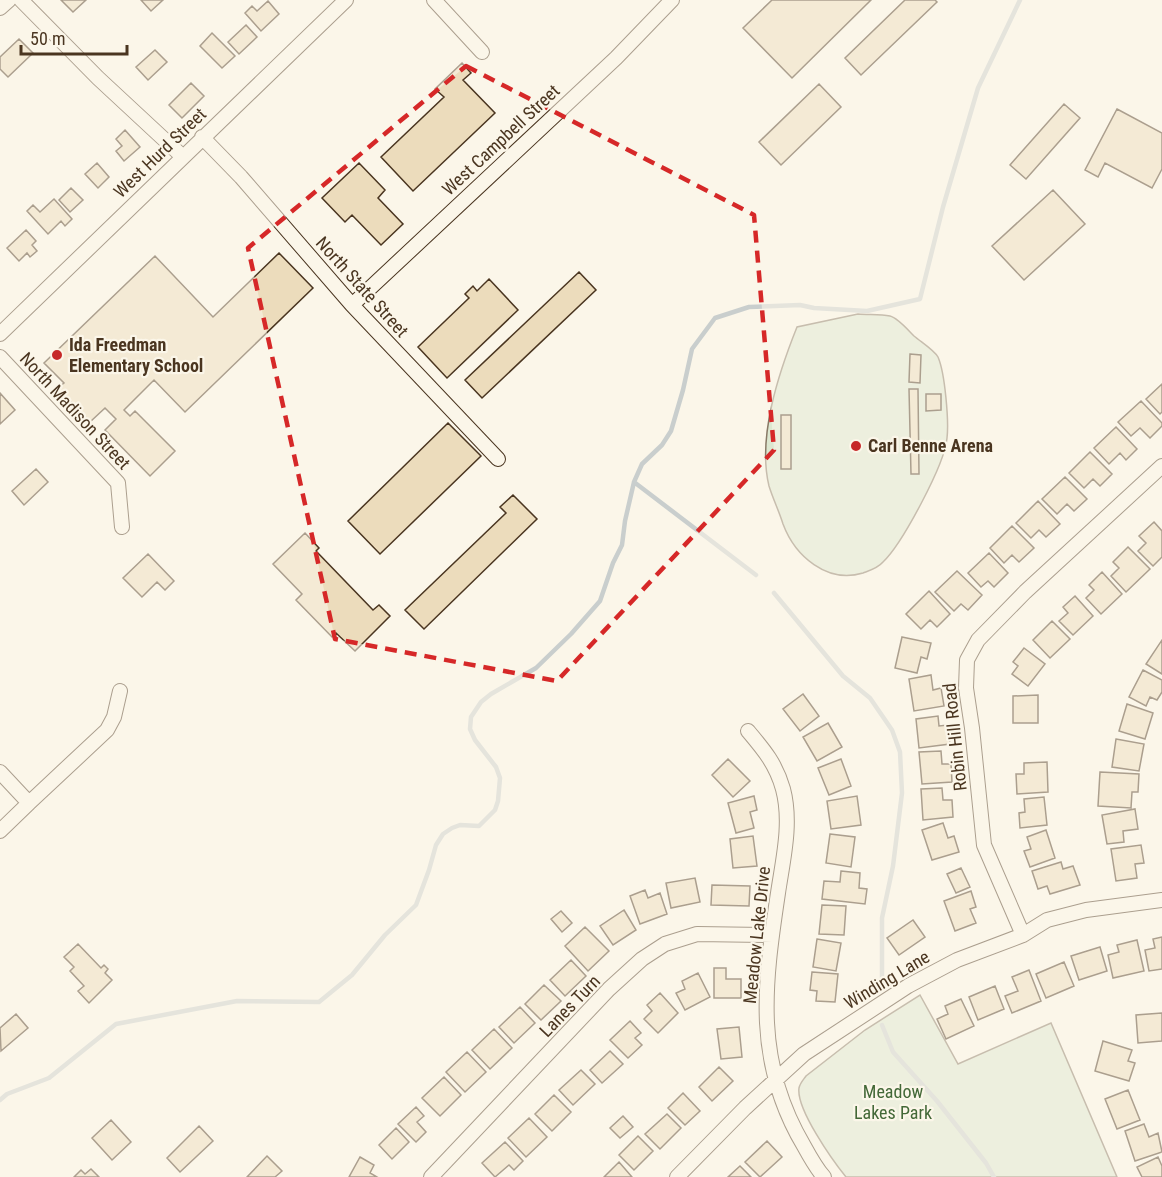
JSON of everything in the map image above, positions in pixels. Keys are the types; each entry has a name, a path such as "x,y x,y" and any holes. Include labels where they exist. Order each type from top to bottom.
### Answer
{"street":[{"path":"0,8 9,0"},
{"path":"21,0 98,78 182,156"},
{"name":"West Hurd Street","path":"0,334 346,0"},
{"path":"434,0 482,52"},
{"name":"West Campbell Street","path":"352,305 616,58 672,0"},
{"name":"North State Street","path":"202,137 242,177 352,305 498,459"},
{"name":"North Madison Street","path":"0,357 118,483 122,528"},
{"name":"Robin Hill Road","path":"1023,935 984,845 966,688 967,660 978,640 1026,592 1162,466"},
{"path":"0,831 107,730 114,717 120,691"},
{"name":"Meadow Lake Drive","path":"748,731 771,757 783,789 787,818 766,1001 768,1045 774,1080 789,1121 824,1177"},
{"path":"0,772 28,803"},
{"name":"Winding Lane","path":"677,1177 774,1080 812,1048 908,986 957,960 1023,935 1047,920 1086,910 1162,900"},
{"name":"Lanes Turn","path":"432,1177 609,990 642,959 665,944 697,934 772,936"}],"highlighted area":[{"path":"466,66 754,215 774,450 557,681 335,639 248,248"}],"green space":[{"name":"Carl Benne Arena","path":"858,314 893,317 936,354 944,385 947,438 931,484 901,539 879,566 863,573 850,575 825,571 814,565 795,547 788,536 769,486 766,447 777,384 797,327"},
{"name":"Meadow Lakes Park","path":"920,995 958,1064 1051,1023 1117,1177 846,1177 809,1121 803,1109 799,1088 806,1076 865,1030"}],"building":[{"path":"61,0 86,0 73,12"},
{"path":"141,0 163,0 151,11"},
{"path":"772,0 871,0 792,78 743,28"},
{"path":"905,0 935,0 937,2 861,75 845,58"},
{"path":"268,1 279,14 261,31 245,13 252,6 257,11"},
{"path":"246,25 257,37 239,54 228,42"},
{"path":"212,33 235,56 222,68 200,46"},
{"path":"19,39 33,53 8,77 0,69 0,57"},
{"path":"155,50 167,62 148,80 136,67"},
{"path":"462,63 471,73 463,80 495,113 413,191 381,157 444,97 435,89"},
{"path":"191,83 204,96 182,118 169,105"},
{"path":"819,84 841,107 781,165 759,142"},
{"path":"1064,104 1080,118 1026,179 1010,165"},
{"path":"1117,109 1162,133 1162,169 1152,188 1105,163 1098,177 1085,170"},
{"path":"125,130 140,147 124,161 116,151 122,146 116,139"},
{"path":"97,163 109,177 98,188 85,174"},
{"path":"359,163 385,190 378,198 403,224 381,245 352,215 345,222 322,198"},
{"path":"71,188 83,200 70,212 59,200"},
{"path":"1053,190 1085,224 1024,280 992,246"},
{"path":"54,199 72,219 65,226 61,221 48,234 27,211 33,205 40,212"},
{"path":"26,230 36,241 32,245 37,251 30,257 27,253 19,261 7,248"},
{"path":"279,253 313,288 185,412 154,380 124,410 130,416 135,411 175,451 150,476 105,430 116,419 105,408 90,422 58,388 64,383 44,363 155,256 213,317"},
{"path":"579,272 596,290 482,398 465,380"},
{"path":"489,279 518,310 447,378 418,347 469,298 465,294 473,286 477,291"},
{"path":"910,354 921,355 920,383 909,382"},
{"path":"1162,384 1162,412 1160,414 1146,399"},
{"path":"909,389 918,389 919,474 911,474"},
{"path":"0,393 15,410 0,424"},
{"path":"926,394 941,394 941,410 926,411"},
{"path":"1141,401 1162,423 1162,426 1150,438 1140,428 1131,436 1118,422"},
{"path":"781,415 791,415 791,469 781,469"},
{"path":"448,423 481,456 380,554 348,521"},
{"path":"1116,427 1137,449 1126,460 1120,453 1109,464 1094,448"},
{"path":"1090,452 1112,474 1100,486 1093,479 1084,488 1069,473"},
{"path":"36,469 48,482 24,505 12,491"},
{"path":"1065,477 1087,499 1074,511 1067,504 1057,514 1042,499"},
{"path":"513,495 537,519 424,629 405,610 506,513 500,507"},
{"path":"1038,501 1060,524 1046,537 1039,530 1031,538 1016,523"},
{"path":"1154,522 1162,531 1162,557 1153,566 1138,551 1146,543 1139,536"},
{"path":"1012,526 1034,548 1019,562 1012,555 1004,563 990,548"},
{"path":"305,533 319,548 316,551 373,610 379,605 390,616 355,651 336,633 332,637 296,600 302,594 273,564"},
{"path":"1128,547 1150,569 1126,592 1111,576 1119,568 1113,562"},
{"path":"989,553 1008,573 994,587 988,581 981,587 968,573"},
{"path":"148,554 174,581 165,590 157,582 142,597 123,578"},
{"path":"957,571 982,595 968,610 961,604 954,611 935,592"},
{"path":"1102,572 1122,594 1101,614 1086,598 1094,590 1089,585"},
{"path":"929,591 950,614 937,627 930,620 921,629 906,614"},
{"path":"1075,596 1093,616 1073,635 1059,621 1068,613 1063,607"},
{"path":"1052,621 1070,639 1050,658 1033,640"},
{"path":"902,637 931,643 927,659 921,657 917,673 895,668"},
{"path":"1162,640 1162,674 1146,664"},
{"path":"1024,648 1045,664 1028,686 1012,674 1018,666 1013,662"},
{"path":"1143,670 1162,680 1162,692 1157,700 1150,697 1146,706 1129,697"},
{"path":"931,675 933,690 941,688 944,706 914,711 909,679"},
{"path":"803,694 819,716 800,731 783,709"},
{"path":"1038,695 1038,723 1013,723 1013,696"},
{"path":"1127,704 1153,713 1145,739 1119,731"},
{"path":"938,716 939,726 948,725 950,744 919,748 916,719"},
{"path":"828,723 842,747 817,761 803,737"},
{"path":"1116,739 1144,744 1139,771 1112,767"},
{"path":"941,751 942,764 951,764 952,782 922,784 919,752"},
{"path":"728,759 750,781 733,797 712,775"},
{"path":"841,759 851,786 829,795 818,768"},
{"path":"1047,762 1048,792 1017,794 1016,774 1024,774 1024,763"},
{"path":"1100,772 1139,774 1138,792 1132,792 1131,808 1098,806"},
{"path":"942,788 943,800 952,800 953,817 923,820 921,789"},
{"path":"754,796 757,810 750,812 754,828 736,833 728,803"},
{"path":"857,796 861,825 831,829 827,801"},
{"path":"1044,797 1047,825 1020,828 1019,813 1025,812 1024,799"},
{"path":"1135,809 1138,829 1123,831 1124,842 1107,844 1102,815"},
{"path":"943,823 948,838 954,836 959,852 932,860 922,830"},
{"path":"1046,830 1055,858 1030,867 1024,851 1031,849 1027,837"},
{"path":"830,834 855,837 851,867 826,863"},
{"path":"753,836 757,866 733,868 730,839"},
{"path":"1141,845 1144,863 1135,864 1137,878 1116,881 1111,849"},
{"path":"1061,862 1063,869 1073,866 1080,885 1050,894 1047,886 1038,889 1032,871"},
{"path":"961,868 970,887 956,893 947,874"},
{"path":"841,871 860,873 859,888 867,889 865,904 822,899 824,881 840,882"},
{"path":"695,878 700,902 671,908 666,883"},
{"path":"712,885 750,886 749,906 711,905"},
{"path":"645,890 648,898 660,893 667,914 640,924 630,896"},
{"path":"971,891 976,907 970,909 976,923 955,931 944,901"},
{"path":"822,905 846,906 844,935 819,934"},
{"path":"624,910 636,930 613,945 600,926"},
{"path":"561,911 572,923 562,932 551,919"},
{"path":"913,920 925,937 899,955 887,938"},
{"path":"585,927 609,951 588,971 565,946"},
{"path":"1162,937 1162,969 1149,971 1145,950 1155,948 1153,939"},
{"path":"817,939 841,943 836,971 813,967"},
{"path":"1137,940 1144,971 1113,978 1108,955 1119,952 1117,945"},
{"path":"78,944 101,968 104,965 108,969 105,973 112,980 89,1003 78,991 84,986 70,971 74,967 64,957"},
{"path":"1100,947 1107,971 1079,980 1071,956"},
{"path":"571,960 586,976 565,996 550,980"},
{"path":"1064,962 1074,986 1046,998 1036,974"},
{"path":"714,968 726,968 726,979 741,979 741,998 714,998"},
{"path":"1029,970 1041,1001 1012,1013 1005,996 1018,991 1012,977"},
{"path":"812,972 838,974 835,1002 816,1001 817,991 810,990"},
{"path":"698,973 710,997 685,1010 676,993 685,989 682,981"},
{"path":"544,985 561,1001 541,1020 525,1004"},
{"path":"995,986 1004,1009 978,1020 969,997"},
{"path":"660,993 678,1013 658,1033 644,1019 652,1011 647,1005"},
{"path":"961,999 974,1026 946,1039 937,1019 948,1014 945,1006"},
{"path":"520,1007 535,1023 514,1043 499,1027"},
{"path":"1162,1013 1162,1041 1138,1043 1136,1015"},
{"path":"16,1014 28,1028 1,1051 0,1028"},
{"path":"630,1021 641,1033 635,1038 642,1045 628,1058 610,1040"},
{"path":"739,1027 742,1057 721,1059 717,1029"},
{"path":"494,1029 512,1048 490,1069 472,1050"},
{"path":"1103,1041 1132,1050 1128,1061 1135,1063 1129,1081 1095,1071"},
{"path":"610,1051 623,1064 602,1083 590,1070"},
{"path":"467,1052 486,1072 465,1092 446,1072"},
{"path":"719,1067 733,1081 712,1101 699,1087"},
{"path":"581,1070 595,1084 573,1105 559,1090"},
{"path":"444,1077 461,1095 440,1116 422,1098"},
{"path":"1128,1090 1140,1120 1117,1129 1105,1099"},
{"path":"683,1093 700,1111 685,1125 668,1108"},
{"path":"554,1095 571,1112 552,1131 535,1114"},
{"path":"416,1107 424,1116 417,1122 426,1132 416,1142 398,1124"},
{"path":"667,1114 681,1128 660,1149 645,1134"},
{"path":"623,1116 633,1127 620,1138 610,1128"},
{"path":"529,1118 547,1137 526,1157 508,1138"},
{"path":"111,1120 131,1142 112,1160 92,1138"},
{"path":"1144,1124 1149,1137 1158,1133 1162,1152 1135,1161 1125,1131"},
{"path":"199,1126 213,1141 180,1172 167,1158"},
{"path":"396,1128 409,1142 392,1159 379,1145"},
{"path":"638,1136 653,1151 634,1170 619,1155"},
{"path":"767,1141 782,1157 760,1177 745,1162"},
{"path":"505,1142 523,1161 514,1170 509,1165 495,1177 482,1163"},
{"path":"267,1156 282,1171 275,1177 247,1177"},
{"path":"360,1157 374,1165 370,1173 377,1177 349,1177"},
{"path":"1158,1157 1162,1166 1162,1177 1142,1177 1137,1167"},
{"path":"619,1162 632,1177 604,1177"},
{"path":"740,1166 751,1177 728,1177"},
{"path":"91,1169 99,1177 74,1177 81,1170 85,1174"}],"waterway":[{"path":"0,1100 7,1094 49,1078 116,1024 237,1001 319,1002 352,975 385,935 416,905 436,845 443,834 460,825 479,826 495,810 500,778 496,767 475,740 470,729 471,717 481,702 491,694 536,668 571,634 600,601 622,545 634,482 642,464 662,445 671,431 692,349 715,318 749,307 800,305 867,311 920,299 943,207 978,88 1020,0"},
{"path":"634,482 756,575"},
{"path":"774,593 843,676 870,698 892,730 900,752 902,793 893,866 882,918 882,985"},
{"path":"882,1025 893,1052 937,1101 986,1163 994,1177"}],"place":[{"name":"Ida Freedman Elementary School","path":"57,355"},
{"name":"Carl Benne Arena","path":"856,446"}]}
